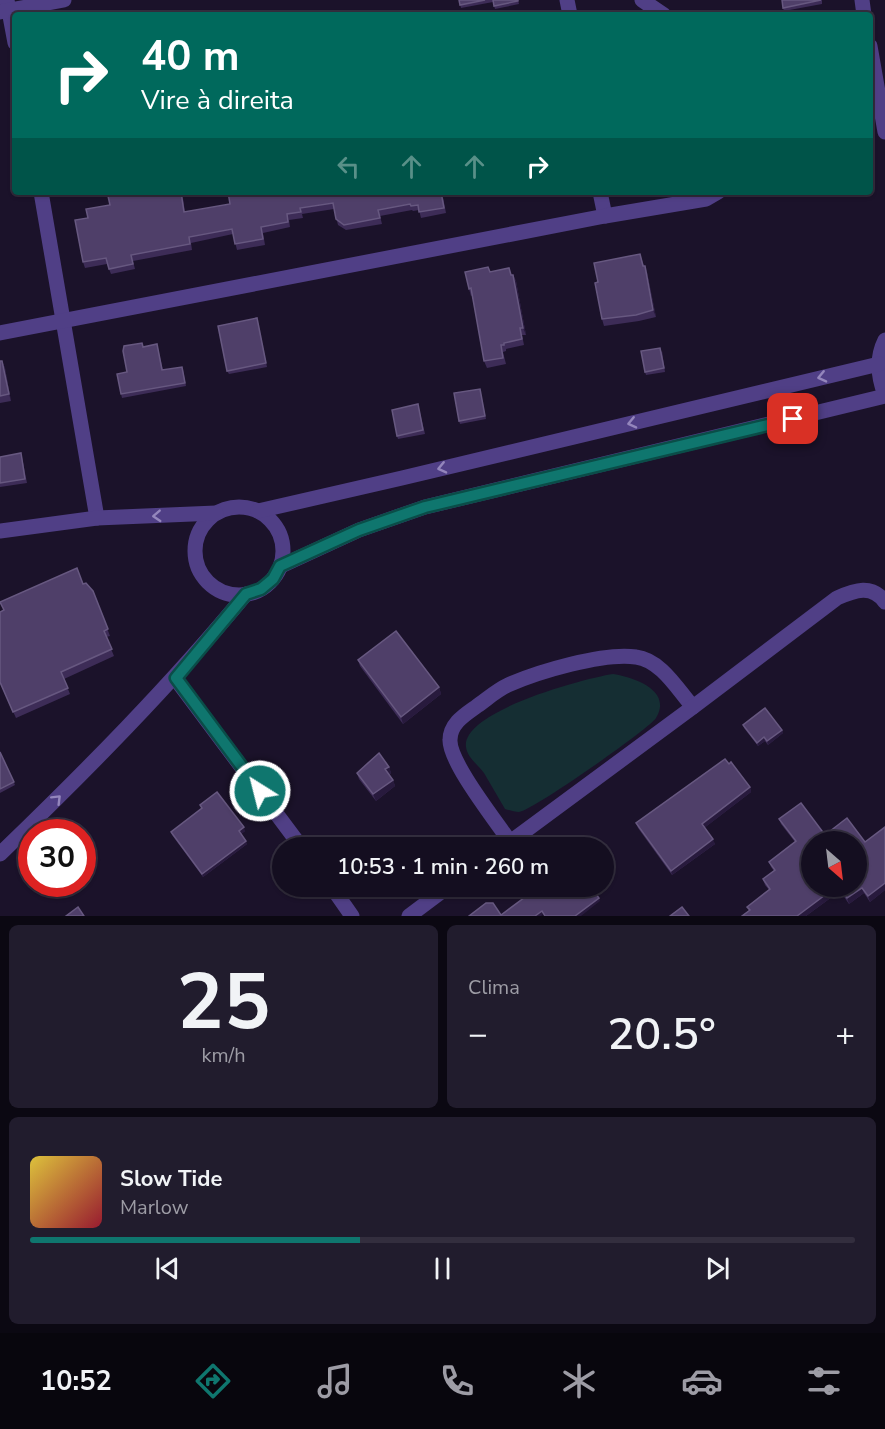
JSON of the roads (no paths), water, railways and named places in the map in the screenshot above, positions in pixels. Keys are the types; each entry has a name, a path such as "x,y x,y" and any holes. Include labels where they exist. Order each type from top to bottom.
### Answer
{"street":[{"path":"12,31 6,8 64,0"},
{"path":"642,0 660,12"},
{"path":"873,63 885,132"},
{"path":"42,195 97,518"},
{"path":"600,195 604,216"},
{"path":"0,333 604,216 706,199 713,195"},
{"path":"280,566 359,530 425,507 885,396 880,380 879,364 885,340"},
{"path":"258,511 879,364"},
{"path":"0,531 97,518 216,513 229,508 244,507 258,511 271,520 280,534 283,550 280,566 273,579 261,589 246,594 229,594 213,587 201,574 195,558 196,541 203,525 216,513"},
{"path":"516,837 837,598 862,589 873,591 885,602"},
{"path":"0,854 176,678 246,594"},
{"path":"502,837 461,770 449,740 452,728 461,717 505,686 558,667 616,657 636,657 650,661 666,675 693,707"},
{"path":"176,678 294,837"},
{"path":"339,897 352,916"},
{"path":"409,916 434,897"}]}
